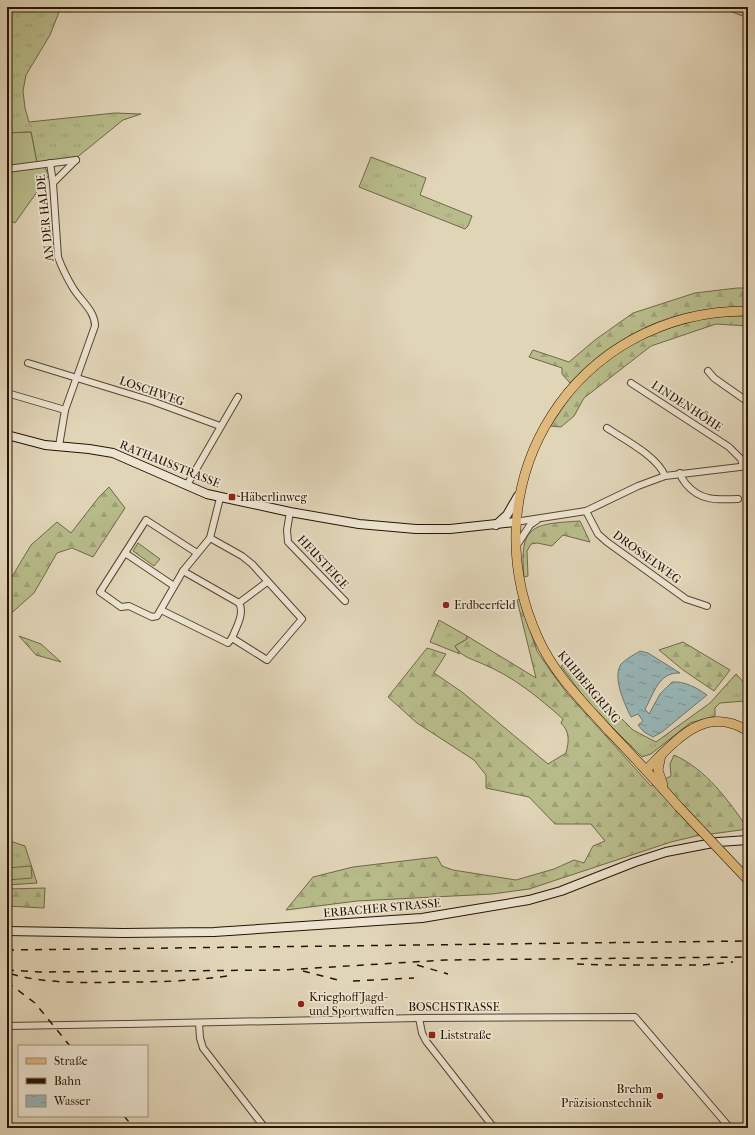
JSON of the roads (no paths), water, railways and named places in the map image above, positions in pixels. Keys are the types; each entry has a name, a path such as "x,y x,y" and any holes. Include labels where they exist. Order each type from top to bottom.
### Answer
{"main road":[{"name":"KUHBERGRING","path":"748,311 713,312 672,322 632,339 597,363 572,387 549,420 532,454 518,496 515,522 515,553 519,584 528,616 548,658 577,696 748,880"},
{"name":"RATHAUSSTRASSE","path":"7,435 59,446 113,453 220,498 290,512 396,528 450,529 515,522"},
{"path":"496,525 507,515 518,496"},
{"path":"646,770 690,729 706,723 723,721 740,726 748,731"},
{"path":"661,755 658,765 659,775 667,794"},
{"name":"ERBACHER STRASSE","path":"7,931 123,933 214,932 422,918 529,900 561,891 635,862 666,852 718,842 748,840"}],"street":[{"path":"7,169 76,160 53,183"},
{"name":"AN DER HALDE","path":"50,163 53,183 58,257 73,288 95,318 95,326 66,410 59,446"},
{"path":"28,364 76,378"},
{"path":"708,371 714,378 748,402"},
{"name":"LOSCHWEG","path":"76,378 152,401 220,426"},
{"name":"LINDENHÖHE","path":"515,522 586,511 638,486 665,476 745,466 741,459 729,447 632,383"},
{"path":"7,393 66,410"},
{"path":"187,485 238,397"},
{"path":"607,428 654,460 662,469 665,476"},
{"path":"680,473 681,478 693,492 702,498 738,499"},
{"path":"197,553 146,520 100,592 121,607 130,606 152,617 157,616 183,571 210,538 220,498"},
{"name":"DROSSELWEG","path":"586,511 598,534 607,542 686,599 707,606"},
{"name":"HEUSTEIGE","path":"290,512 287,530 288,542 345,601"},
{"path":"515,553 522,534 537,519"},
{"path":"210,538 242,556 252,564 302,619 267,660 232,638"},
{"path":"125,553 174,586"},
{"path":"161,610 228,643 232,638 242,607 239,603 183,571"},
{"path":"239,603 267,582"},
{"name":"BOSCHSTRASSE","path":"7,1026 419,1018 635,1017 730,1128"},
{"path":"419,1018 422,1033 426,1041 494,1128"},
{"path":"199,1023 200,1038 203,1048 265,1128"}],"water":[{"path":"640,651 648,653 680,673 667,676 658,685 645,709 649,714 660,694 672,682 686,684 707,695 662,732 653,737 644,732 638,725 643,721 638,714 631,717 619,685 618,671 621,664"}],"railway":[{"path":"7,950 748,941"},
{"path":"7,970 40,972 283,970 445,960 748,957"},
{"path":"577,964 702,965 733,962"},
{"path":"417,965 448,974"},
{"path":"303,971 338,980"},
{"path":"11,974 39,980 81,983 179,981 233,975"},
{"path":"353,981 414,978"},
{"path":"7,982 35,1003 69,1045"},
{"path":"125,1117 134,1128"}],"place":[{"name":"Häberlinweg","path":"232,497"},
{"name":"Erdbeerfeld","path":"446,605"},
{"name":"Krieghoff Jagd- und Sportwaffen","path":"301,1004"},
{"name":"Liststraße","path":"432,1035"},
{"name":"Brehm Präzisionstechnik","path":"660,1096"}]}
